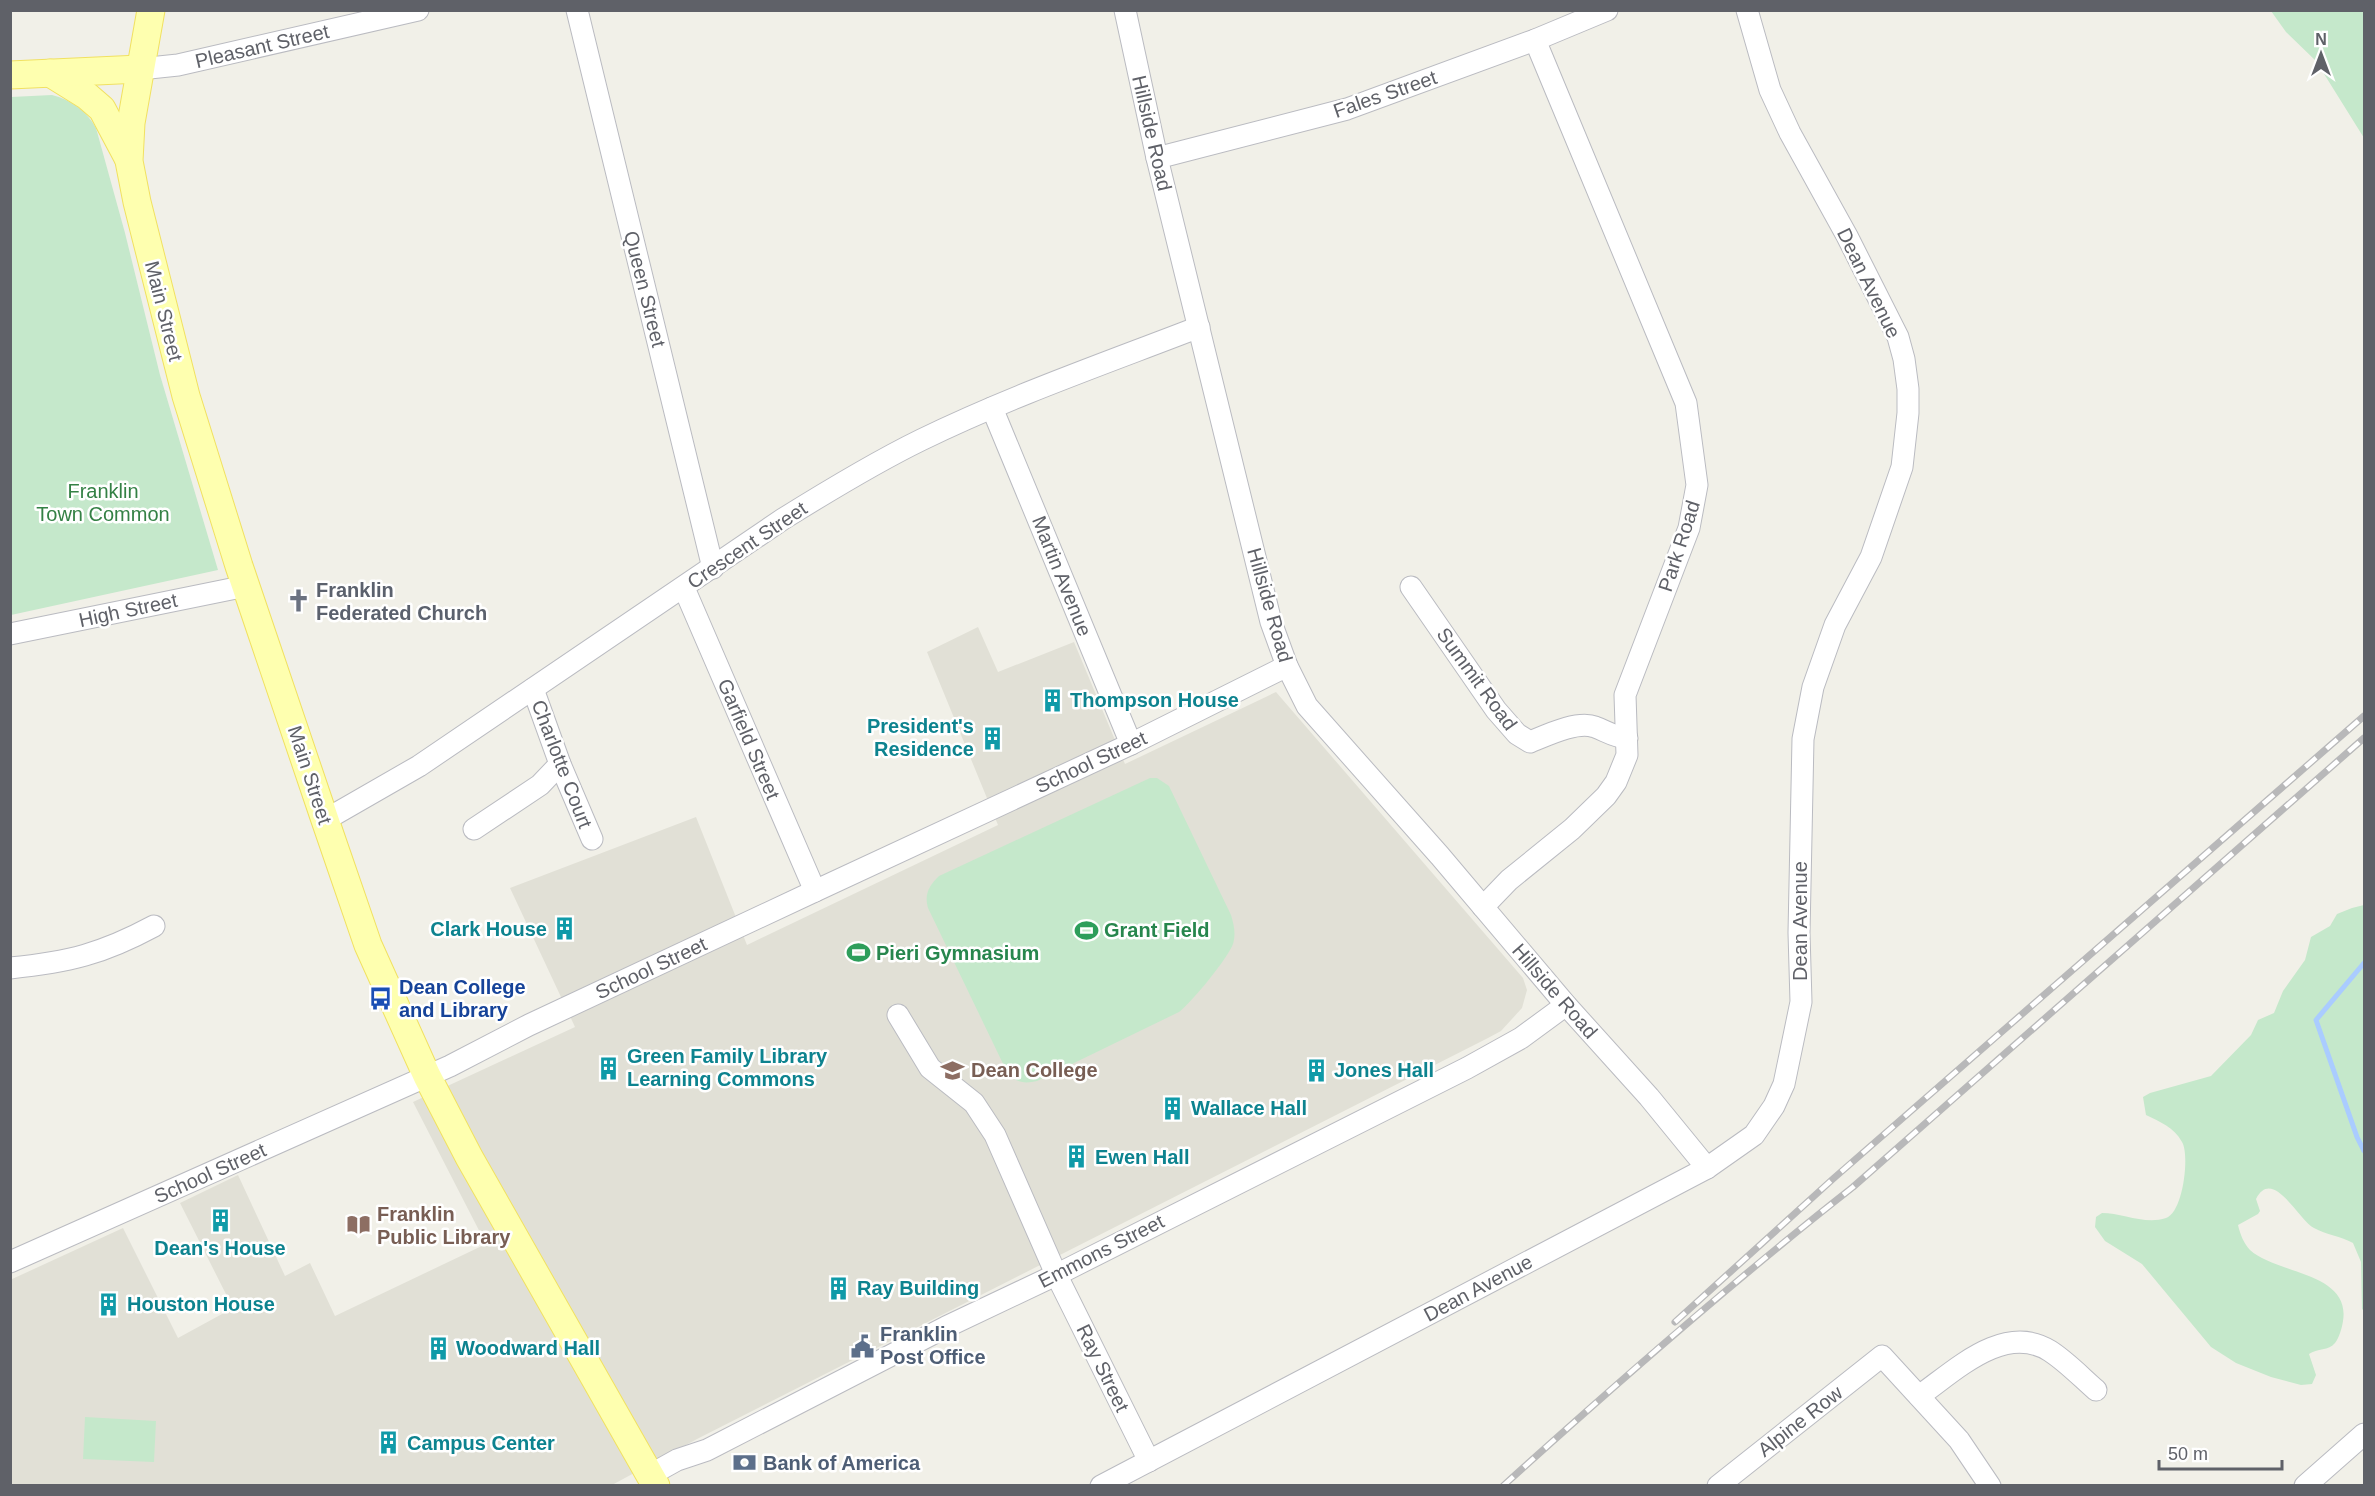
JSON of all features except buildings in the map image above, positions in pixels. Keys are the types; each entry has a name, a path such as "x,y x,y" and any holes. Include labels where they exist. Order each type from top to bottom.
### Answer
{"main road":[{"name":"Main Street","path":"151,10 132,111 129,161 144,233 186,396 246,586 368,945 427,1076 646,1482"},
{"path":"10,75 140,69"},
{"path":"50,73 79,90 102,109 129,161"}],"street":[{"name":"Pleasant Street","path":"140,69 178,65 418,10"},
{"name":"Queen Street","path":"577,10 713,568"},
{"name":"Hillside Road","path":"1125,10 1157,158 1270,622 1287,666 1307,706 1440,856 1566,1005 1649,1097 1707,1168"},
{"name":"Fales Street","path":"1157,158 1347,109 1535,40 1607,10"},
{"name":"Dean Avenue","path":"1101,1485 1707,1168 1754,1135 1774,1106 1784,1084 1801,1002 1799,933 1803,739 1813,687 1835,625 1871,557 1902,467 1908,413 1908,388 1898,337 1847,236 1790,133 1770,90 1747,10"},
{"name":"Park Road","path":"1483,907 1509,880 1572,828 1606,796 1616,782 1627,755 1624,695 1689,528 1697,485 1686,404 1535,40"},
{"name":"Crescent Street","path":"325,820 419,766 783,519 839,484 921,440 992,408 1199,327"},
{"name":"Martin Avenue","path":"992,408 1131,744"},
{"name":"High Street","path":"10,634 246,586"},
{"name":"Summit Road","path":"1411,587 1496,710 1516,734 1530,742 1561,729 1593,725 1615,737 1627,738"},
{"name":"Garfield Street","path":"684,588 815,891"},
{"name":"School Street","path":"10,1262 427,1076 530,1025 1131,744 1287,666"},
{"name":"Charlotte Court","path":"533,689 560,764 592,839"},
{"path":"474,828 540,785 560,764"},
{"path":"10,968 79,959 123,943 154,926"},
{"name":"Emmons Street","path":"646,1482 677,1460 707,1450 946,1327 1467,1068 1521,1038 1566,1005"},
{"name":"Ray Street","path":"898,1015 930,1068 974,1103 995,1135 1056,1274 1149,1461"},
{"path":"1990,1485 1959,1440 1919,1396 1986,1349 2019,1341 2049,1350 2097,1390"},
{"name":"Alpine Row","path":"1718,1485 1882,1356 1919,1396"},
{"path":"2305,1485 2364,1434"}],"shaded area":[{"name":"Dean College","path":"978,627 998,672 1074,642 1125,764 1276,692 1523,978 1527,990 1522,1008 1501,1031 1488,1038 697,1439 612,1485 11,1485 10,1280 123,1228 178,1338 233,1308 180,1203 238,1175 285,1276 310,1263 335,1316 486,1244 413,1102 575,1027 510,888 696,817 747,945 998,825 927,652"}],"green space":[{"path":"2271,11 2364,11 2364,138 2316,61 2286,32"},
{"name":"Franklin Town Common","path":"52,95 77,107 88,116 96,128 160,375 218,570 11,615 11,97"},
{"name":"Grant Field","path":"1150,778 1157,778 1169,786 1231,915 1234,937 1230,951 1209,980 1179,1012 1037,1081 1017,1080 1007,1072 928,908 928,891 939,876"},
{"path":"2364,905 2364,1311 2362,1309 2361,1262 2353,1243 2314,1228 2286,1198 2270,1189 2263,1190 2256,1199 2260,1211 2258,1214 2238,1225 2242,1239 2250,1250 2262,1258 2324,1283 2336,1293 2342,1305 2343,1321 2338,1338 2332,1346 2309,1354 2316,1375 2312,1384 2301,1385 2271,1377 2236,1363 2211,1347 2142,1264 2105,1241 2095,1227 2096,1217 2102,1213 2158,1220 2172,1214 2181,1195 2185,1170 2184,1149 2179,1137 2171,1129 2146,1115 2143,1097 2211,1076 2251,1035 2258,1020 2274,1013 2283,991 2305,960 2311,937 2330,926 2337,914"},
{"path":"85,1417 156,1421 154,1462 83,1459"}],"waterway":[{"path":"2364,963 2316,1020 2364,1151"}],"railway":[{"path":"1675,1322 1834,1178 2364,716"},
{"path":"1503,1486 1675,1333 1853,1187 2364,738"}],"place":[{"name":"Franklin Federated Church","path":"298,601"},
{"name":"Thompson House","path":"1052,700"},
{"name":"President's Residence","path":"992,738"},
{"name":"Clark House","path":"565,929"},
{"name":"Grant Field","path":"1086,930"},
{"name":"Pieri Gymnasium","path":"858,953"},
{"name":"Dean College and Library","path":"381,998"},
{"name":"Green Family Library Learning Commons","path":"609,1068"},
{"name":"Dean College","path":"953,1070"},
{"name":"Jones Hall","path":"1316,1070"},
{"name":"Wallace Hall","path":"1173,1108"},
{"name":"Ewen Hall","path":"1077,1157"},
{"name":"Dean's House","path":"220,1220"},
{"name":"Franklin Public Library","path":"359,1225"},
{"name":"Ray Building","path":"839,1288"},
{"name":"Houston House","path":"109,1304"},
{"name":"Franklin Post Office","path":"862,1346"},
{"name":"Woodward Hall","path":"438,1348"},
{"name":"Campus Center","path":"389,1443"},
{"name":"Bank of America","path":"745,1463"}]}
